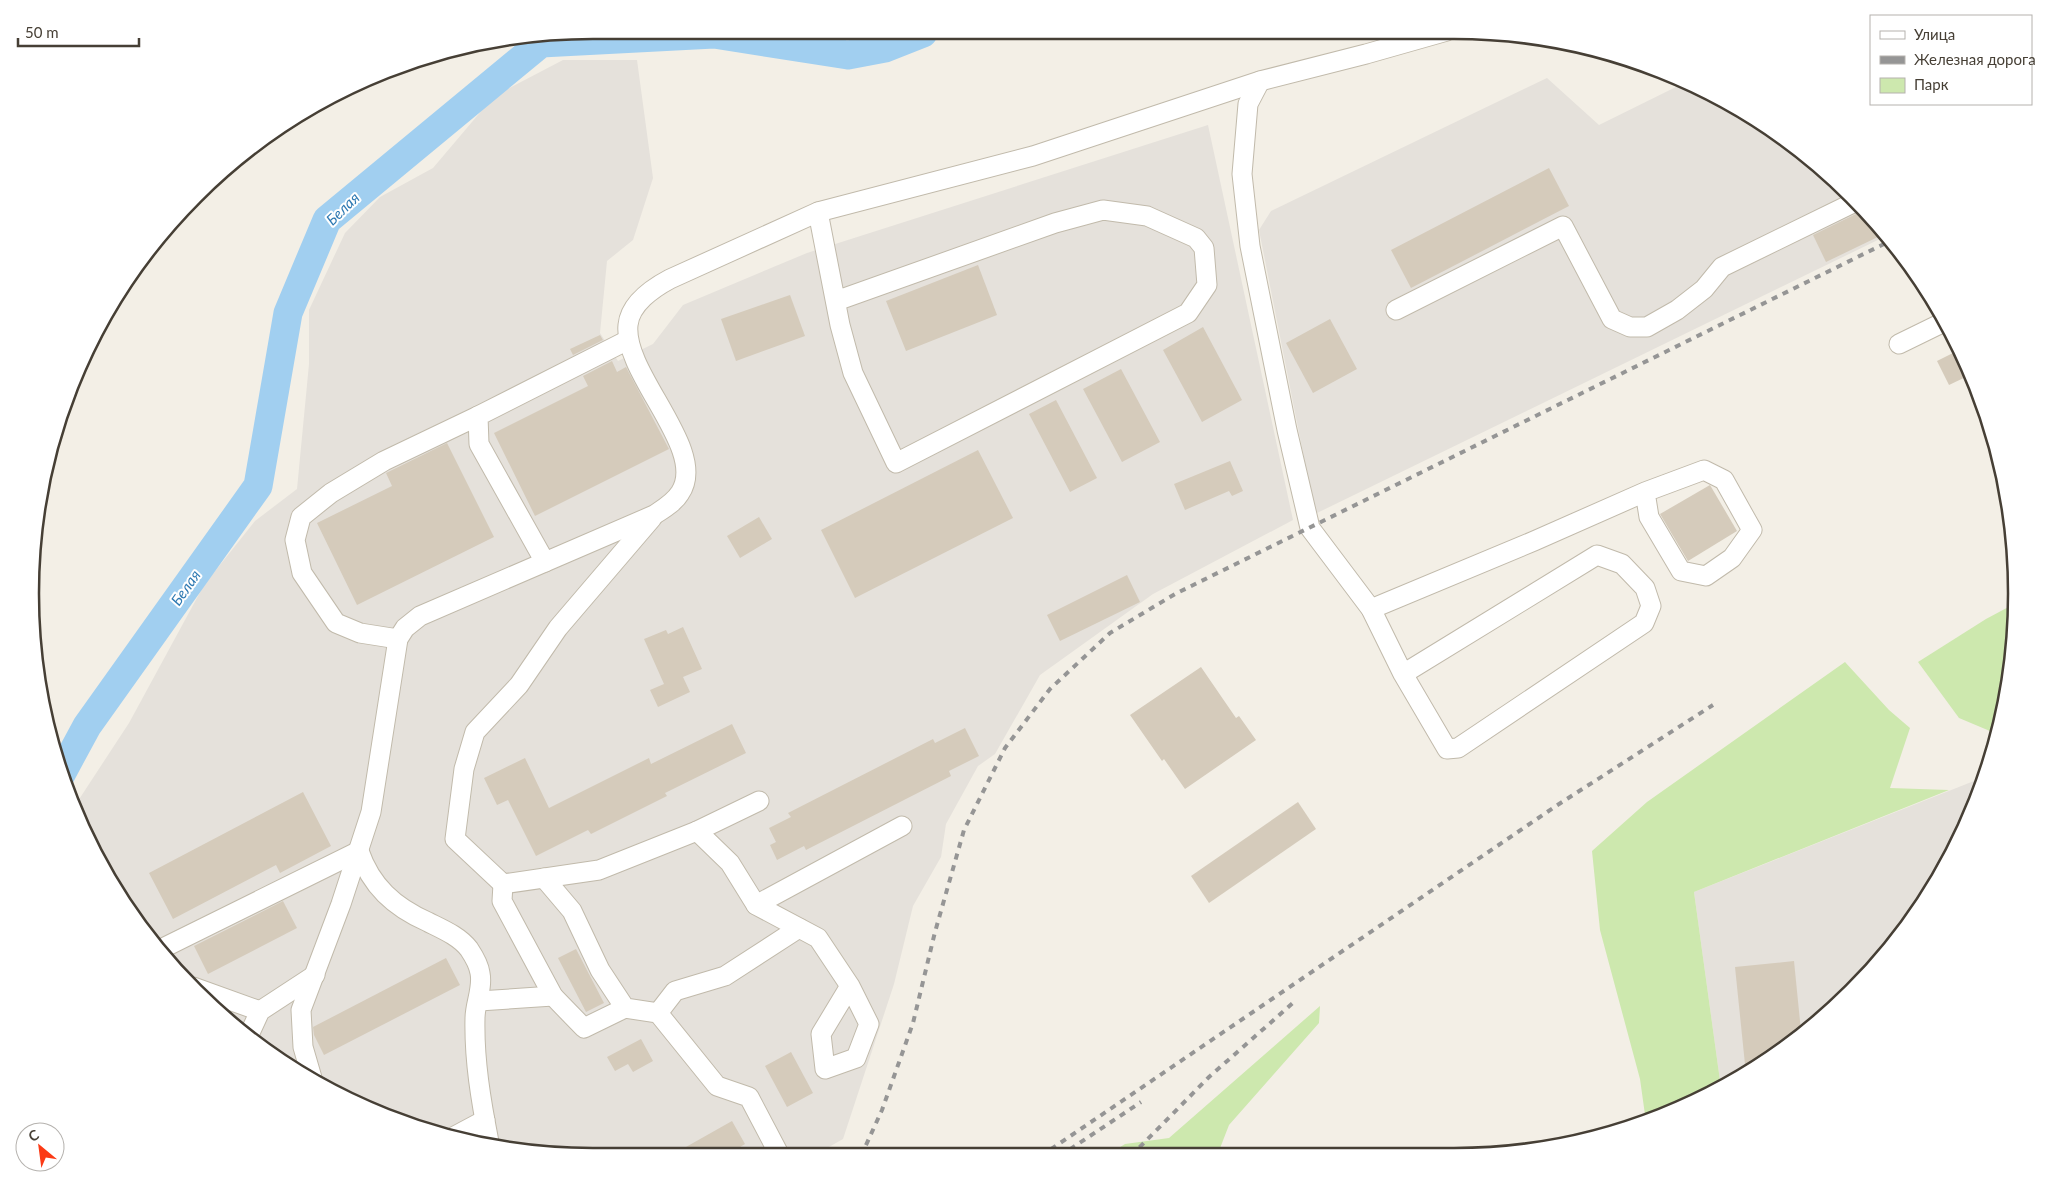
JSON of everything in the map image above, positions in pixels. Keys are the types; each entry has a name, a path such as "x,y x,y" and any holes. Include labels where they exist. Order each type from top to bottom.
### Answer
{"lane":[{"path":"310,1070 303,1047 301,1010 341,904 372,812 398,638 404,628 420,616 654,515 671,503 680,493 686,480 686,466 679,443 641,371 628,340 628,324 633,311 640,301 658,286 818,212 1033,156 1260,81 1419,39"},
{"path":"1260,81 1248,104 1242,174 1250,246 1287,430 1310,528 1371,609 1403,674 1447,749 1458,748 1644,623 1652,606 1645,588 1622,564 1597,555 1403,674"},
{"path":"1396,310 1563,226 1612,319 1630,327 1647,327 1683,305 1704,289 1722,267 1849,205"},
{"path":"818,212 836,301 853,373 896,464 1188,313 1207,285 1204,248 1196,238 1147,216 1103,210 1055,223 836,301"},
{"path":"1899,344 1939,325"},
{"path":"398,638 360,633 336,622 302,573 296,540 301,517 331,493 384,462 628,340"},
{"path":"478,416 479,444 545,562"},
{"path":"1371,609 1534,542 1645,492 1704,470 1724,480 1752,530 1732,558 1706,576 1681,571 1649,516 1645,492"},
{"path":"503,884 455,839 464,768 475,732 519,685 558,628 654,515"},
{"path":"503,884 599,870 697,831 758,802"},
{"path":"756,905 902,826"},
{"path":"697,831 730,864 756,905 818,938 850,986"},
{"path":"166,947 359,851"},
{"path":"359,851 365,868 374,884 407,912 448,932 468,949 480,973 475,1016 476,1066 488,1139"},
{"path":"544,878 572,911 600,970 625,1008"},
{"path":"503,884 502,901 553,996 584,1028 625,1008 658,1012 717,1086 749,1097 776,1148"},
{"path":"658,1012 675,991 725,976 799,928"},
{"path":"251,1030 260,1011 315,974"},
{"path":"208,992 260,1011"},
{"path":"478,1001 553,996"},
{"path":"462,1132 485,1120"}],"shaded area":[{"path":"563,60 637,60 653,178 633,240 607,261 600,333 618,361 653,344 683,305 807,253 1208,125 1293,520 1153,594 1040,675 995,754 978,766 946,824 941,857 913,906 894,984 843,1139 827,1148 594,1148 521,1144 485,1138 415,1119 348,1091 285,1055 256,1034 201,986 176,959 132,902 113,871 79,800 129,723 204,585 255,521 297,489 309,364 309,310 345,233 380,197 433,168 494,96"},
{"path":"1547,78 1599,125 1677,86 1699,96 1762,132 1791,153 1846,201 1880,239 1315,514 1259,230 1271,211"},
{"path":"1976,780 1951,839 1934,871 1915,902 1871,959 1846,986 1791,1034 1762,1055 1720,1080 1694,892"}],"green space":[{"path":"2008,607 2004,666 1990,731 1959,718 1918,662"},
{"path":"1845,662 1889,710 1910,728 1890,788 1949,790 1694,892 1720,1080 1645,1114 1640,1079 1600,930 1592,851 1647,802"},
{"path":"1320,1006 1319,1023 1229,1125 1220,1148 1119,1148 1125,1144 1169,1138"}],"building":[{"path":"1549,168 1569,206 1411,288 1391,250"},
{"path":"1857,213 1878,237 1826,262 1813,235"},
{"path":"978,265 997,315 906,351 886,301"},
{"path":"790,295 805,336 736,361 721,319"},
{"path":"1330,319 1357,369 1313,393 1286,343"},
{"path":"1203,327 1242,400 1202,422 1163,350"},
{"path":"600,335 603,340 573,355 570,349"},
{"path":"1953,353 1964,378 1949,385 1937,361"},
{"path":"612,361 617,372 626,367 669,449 535,516 494,433 588,386 583,376"},
{"path":"1121,369 1160,442 1122,462 1083,389"},
{"path":"1056,400 1097,478 1070,492 1029,414"},
{"path":"447,443 494,537 357,605 317,523 392,486 386,473"},
{"path":"978,450 1013,518 855,598 821,530"},
{"path":"1230,461 1243,491 1232,496 1229,491 1185,510 1174,484"},
{"path":"1710,485 1737,531 1688,561 1660,514"},
{"path":"759,517 772,539 740,558 727,536"},
{"path":"1127,575 1140,602 1060,641 1047,615"},
{"path":"683,627 702,669 683,677 690,692 658,707 650,690 664,684 644,639 666,630 668,634"},
{"path":"1201,667 1236,718 1239,716 1256,740 1185,789 1164,759 1162,761 1130,715"},
{"path":"732,724 746,753 665,793 667,796 591,834 588,830 536,856 508,800 497,805 484,778 525,758 549,808 649,758 651,764"},
{"path":"965,728 979,756 949,771 951,776 806,850 804,846 777,860 770,845 776,842 769,828 791,817 788,813 933,739 935,743"},
{"path":"303,792 331,846 280,873 276,865 173,919 149,873"},
{"path":"1298,802 1316,829 1209,903 1191,876"},
{"path":"283,901 297,928 208,974 194,946"},
{"path":"576,949 604,1003 586,1012 558,958"},
{"path":"446,958 460,985 324,1055 314,1035 313,1027"},
{"path":"1794,961 1801,1026 1745,1065 1735,967"},
{"path":"641,1039 653,1061 633,1072 628,1064 615,1071 607,1057"},
{"path":"791,1052 813,1093 787,1107 765,1066"},
{"path":"732,1121 745,1144 741,1148 684,1148"}],"waterway":[{"name":"Белая","path":"66,765 87,726 258,486 288,313 327,220 541,43 618,39"},
{"name":"Белая","path":"746,39 848,55 885,48 908,39"}],"railway":[{"path":"865,1148 882,1110 913,1023 935,932 964,830 1005,748 1050,689 1110,633 1175,594 1884,244"},
{"path":"1053,1148 1556,806 1713,705"},
{"path":"1139,1148 1209,1077 1294,1002"},
{"path":"1072,1148 1141,1102"}]}
